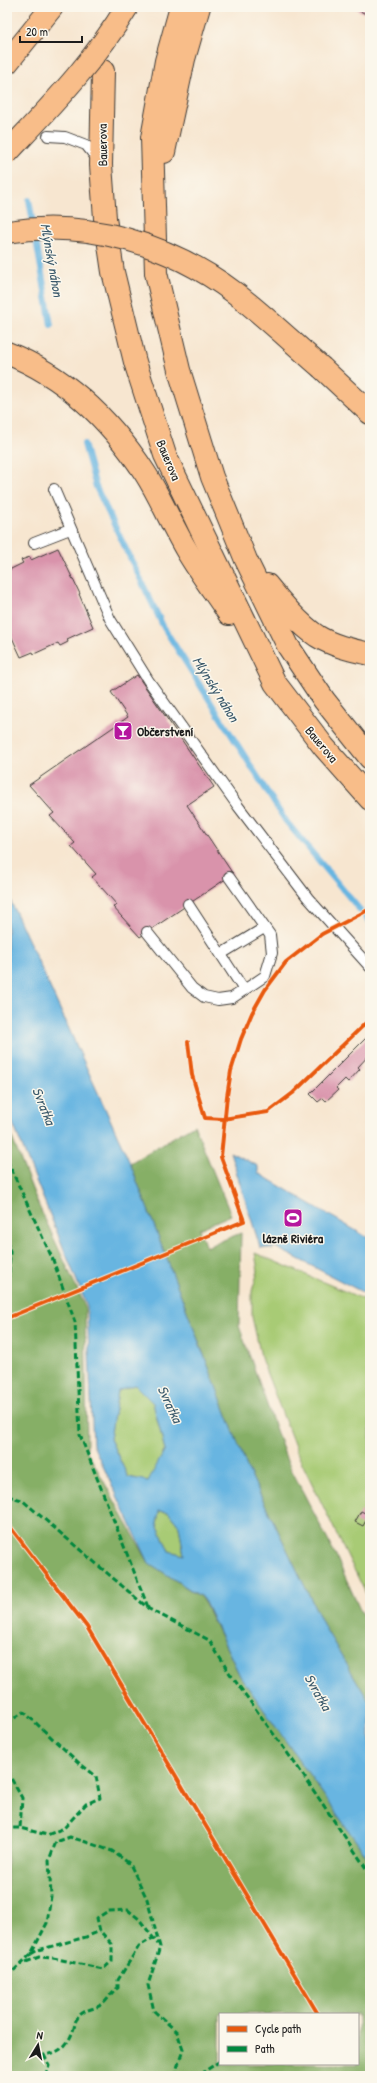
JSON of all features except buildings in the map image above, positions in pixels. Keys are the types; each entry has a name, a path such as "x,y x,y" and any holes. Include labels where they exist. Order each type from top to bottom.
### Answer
{"highway":[{"path":"7,57 35,7"},
{"path":"7,63 52,7"},
{"path":"9,142 72,84 127,7"},
{"path":"180,7 166,61 152,138 156,273 178,370 212,477 246,560 288,646 324,700 370,758"},
{"path":"154,201 182,66 199,7"},
{"name":"Bauerova","path":"103,72 101,165 105,218 113,272 135,362 165,455 275,683 302,721 370,799"},
{"path":"7,232 58,227 88,230 128,240 170,255 202,271 234,292 322,368 370,413"},
{"path":"7,353 19,358 57,380 95,410 120,438 146,474 187,551 275,683"},
{"path":"246,560 285,606 317,636 344,648 370,654"},
{"path":"344,648 370,647"}],"lane":[{"path":"48,136 65,137 86,145 101,165"},
{"path":"54,489 110,619 148,680 238,806 304,892 370,967"},
{"path":"34,543 70,529"},
{"path":"147,932 192,988 204,997 218,1000 232,998 265,976 272,954 270,935 229,877"},
{"path":"188,904 244,990"},
{"path":"221,954 264,928"}],"green space":[{"path":"7,1125 38,1204 85,1306 87,1451 149,1563 202,1598 240,1676 370,1861 370,2076 7,2076"},
{"path":"194,1125 231,1215 199,1229 206,1247 241,1233 239,1326 287,1461 335,1554 370,1632 370,1703 325,1628 247,1467 130,1163"},
{"path":"255,1253 370,1302 370,1602 299,1457 262,1361 252,1317 252,1291 258,1271"},
{"path":"135,1385 153,1403 165,1450 149,1481 128,1477 110,1439 118,1391"},
{"path":"159,1511 168,1512 179,1526 184,1555 169,1551 157,1524"}],"water":[{"name":"Svratka","path":"7,893 130,1163 247,1467 325,1628 370,1703 370,1861 240,1676 203,1598 149,1563 93,1445 87,1306 7,1109","holes":["135,1385 153,1403 165,1450 148,1481 128,1477 110,1439 118,1391","159,1511 168,1512 179,1526 184,1555 169,1551 157,1524"]},
{"name":"lázně Riviéra","path":"230,1152 258,1166 258,1173 370,1239 370,1296 273,1246 273,1249 260,1247"}],"waterway":[{"name":"Mlýnský náhon","path":"29,200 51,325"},
{"name":"Mlýnský náhon","path":"84,444 96,487 164,628 285,820 370,922"}],"marked path":[{"path":"7,1160 53,1260 75,1322 80,1435 148,1607"},
{"path":"7,1240 10,1252 9,1276 7,1279"},
{"path":"7,1496 22,1500 149,1609 209,1640 228,1671 299,1769 370,1874"},
{"path":"7,1723 24,1712 79,1763 96,1776 100,1798 86,1804 64,1828 47,1835 20,1828 7,1828"},
{"path":"7,1771 22,1798 20,1828"},
{"path":"7,1977 31,1954 47,1923 51,1896 49,1860 56,1842 70,1837 112,1851 130,1864 147,1899 160,1947 148,1985 154,2011 177,2032 183,2050 177,2068 177,2076"},
{"path":"26,1962 39,1957 53,1958 103,1969 112,1961 112,1944 100,1931 97,1918 108,1911 128,1910 139,1919 158,1944"},
{"path":"31,1954 38,1950 86,1937 100,1931"},
{"path":"45,2076 49,2065 44,2055 50,2054 64,2047 70,2039 79,2016 85,2011 98,2007 106,2001 118,1988 118,1980 139,1946 153,1938"},
{"path":"202,2076 205,2071 219,2062"}],"cycle path":[{"path":"7,1318 244,1221 221,1157 231,1071 241,1039 252,1013 265,990 286,962 322,934 370,909"},
{"path":"188,1042 192,1075 205,1118 223,1119 268,1112 293,1093 370,1019"},
{"path":"7,1523 87,1627 317,2013"}],"place":[{"name":"Občerstvení","path":"123,731"},
{"name":"lázně Riviéra","path":"293,1218"}]}
